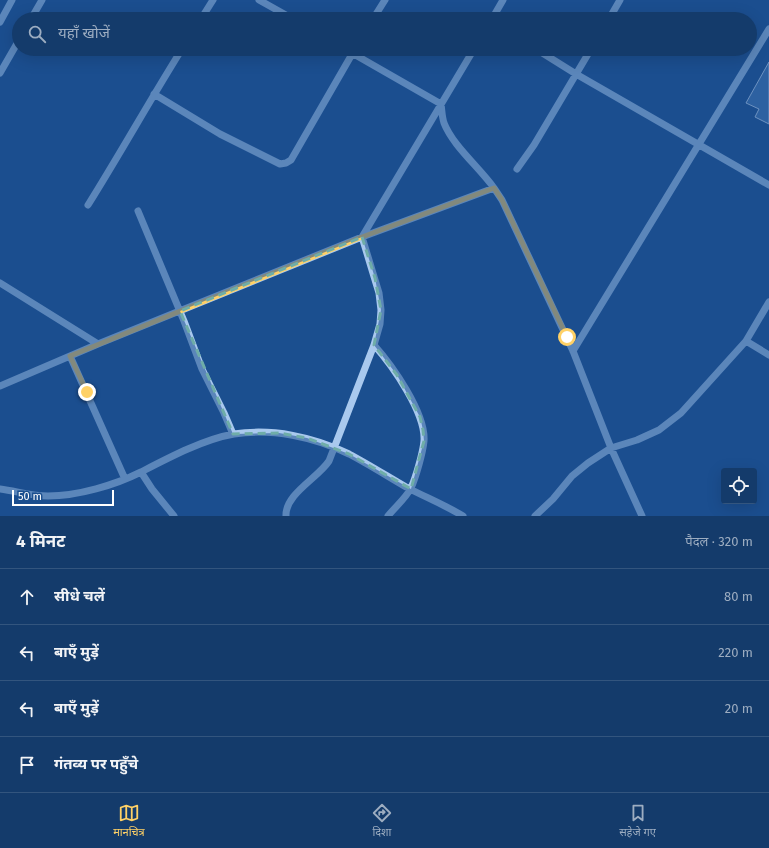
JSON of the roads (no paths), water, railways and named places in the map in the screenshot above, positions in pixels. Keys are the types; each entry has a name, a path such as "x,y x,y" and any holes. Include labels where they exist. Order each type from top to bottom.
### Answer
{"street":[{"path":"0,22 12,0"},
{"path":"35,12 42,0"},
{"path":"205,12 213,0"},
{"path":"260,0 281,12"},
{"path":"377,12 385,0"},
{"path":"496,12 503,0"},
{"path":"613,12 620,0"},
{"path":"757,49 769,29"},
{"path":"0,73 12,52"},
{"path":"88,205 118,158 154,94 178,56"},
{"path":"154,94 220,134 280,164 286,163 291,160 351,56"},
{"path":"362,56 441,104"},
{"path":"286,516 286,510 300,489 308,480 324,469 329,462 374,345 380,324 381,310 375,278 362,237 470,56"},
{"path":"547,56 769,185"},
{"path":"517,170 534,145 587,56"},
{"path":"573,351 753,56"},
{"path":"441,104 443,121 448,132 456,144 485,175 502,200 573,351 610,448 642,516"},
{"path":"0,386 98,344 362,237 494,188"},
{"path":"138,211 180,311 202,369 233,434"},
{"path":"0,283 98,344"},
{"path":"535,516 553,499 572,476 588,463 610,448 637,440 659,430 681,413 746,341 769,302"},
{"path":"746,341 769,355"},
{"path":"374,345 384,356 397,375 420,417 424,441 415,478 410,489 388,516"},
{"path":"70,356 125,479"},
{"path":"0,489 18,491 33,495 63,496 93,490 125,479 164,460 206,443 233,434 279,433 307,438 334,447 463,516"},
{"path":"140,472 174,516"}]}
